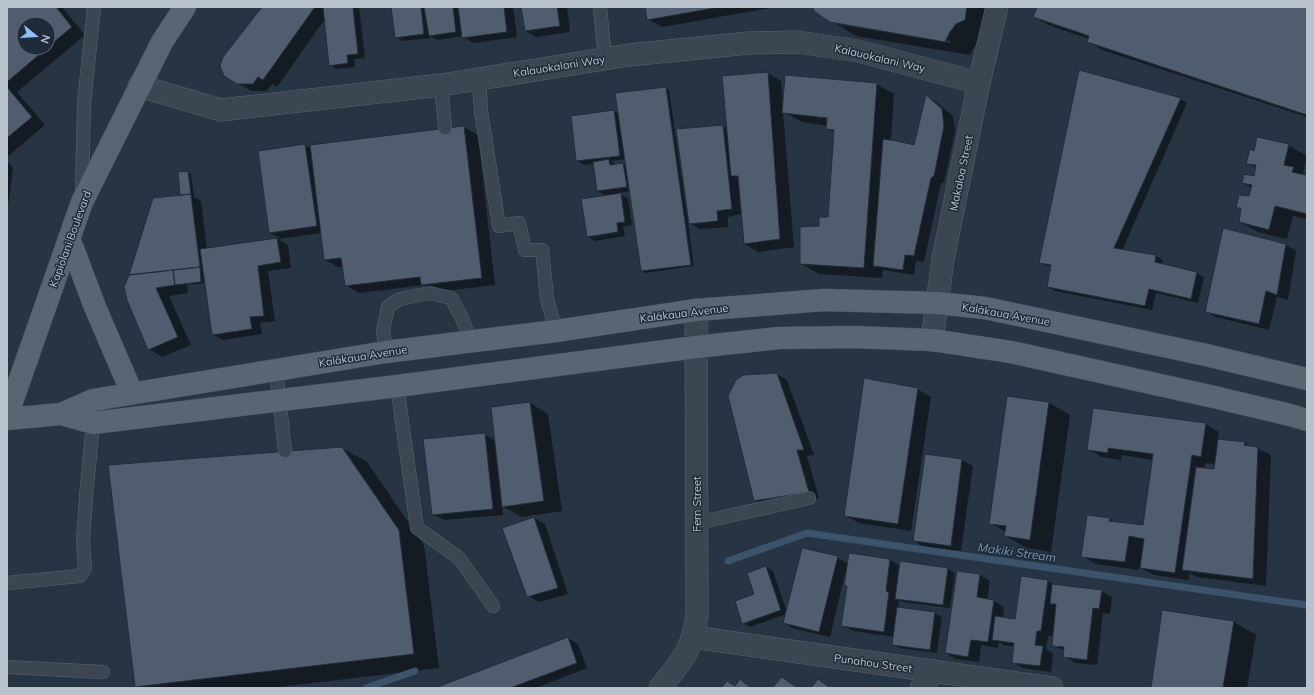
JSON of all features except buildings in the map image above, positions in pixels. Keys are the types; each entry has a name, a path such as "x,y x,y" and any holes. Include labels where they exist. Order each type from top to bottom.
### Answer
{"main road":[{"name":"Kapiolani Boulevard","path":"7,418 82,202 162,42 185,7"},
{"path":"69,238 95,307 132,393"},
{"name":"Kalākaua Avenue","path":"7,418 61,414 93,400 386,352 556,331 696,310 824,300 937,303 985,308 1206,355 1307,379"},
{"name":"Kalākaua Avenue","path":"61,414 93,423 397,386 696,347 779,338 854,337 932,340 1011,352 1214,397 1307,420"}],"street":[{"name":"Makaloa Street","path":"932,340 944,259 997,7"},
{"name":"Kalauokalani Way","path":"139,86 221,110 441,85 629,54 749,43 798,42 858,51 980,83"},
{"name":"Fern Street","path":"660,688 682,661 690,645 695,630 697,614 696,310"},
{"name":"Punahou Street","path":"693,637 1052,688"},
{"path":"921,688 935,671"}],"lane":[{"path":"82,202 84,103 94,7"},
{"path":"600,7 605,59"},
{"path":"479,79 481,111 499,226 519,223 524,250 542,250 547,299 556,331"},
{"path":"441,85 445,128"},
{"path":"386,352 383,331 388,307 399,299 430,293 451,298 461,316 471,341"},
{"path":"276,370 285,451"},
{"path":"397,386 417,528 459,558 492,606"},
{"path":"7,583 80,576 85,568 83,542 93,423"},
{"path":"697,523 809,498"},
{"path":"7,667 103,672"}],"waterway":[{"name":"Makiki Stream","path":"728,561 807,533 1307,605"},
{"name":"Makiki Stream","path":"366,688 415,671"}]}
